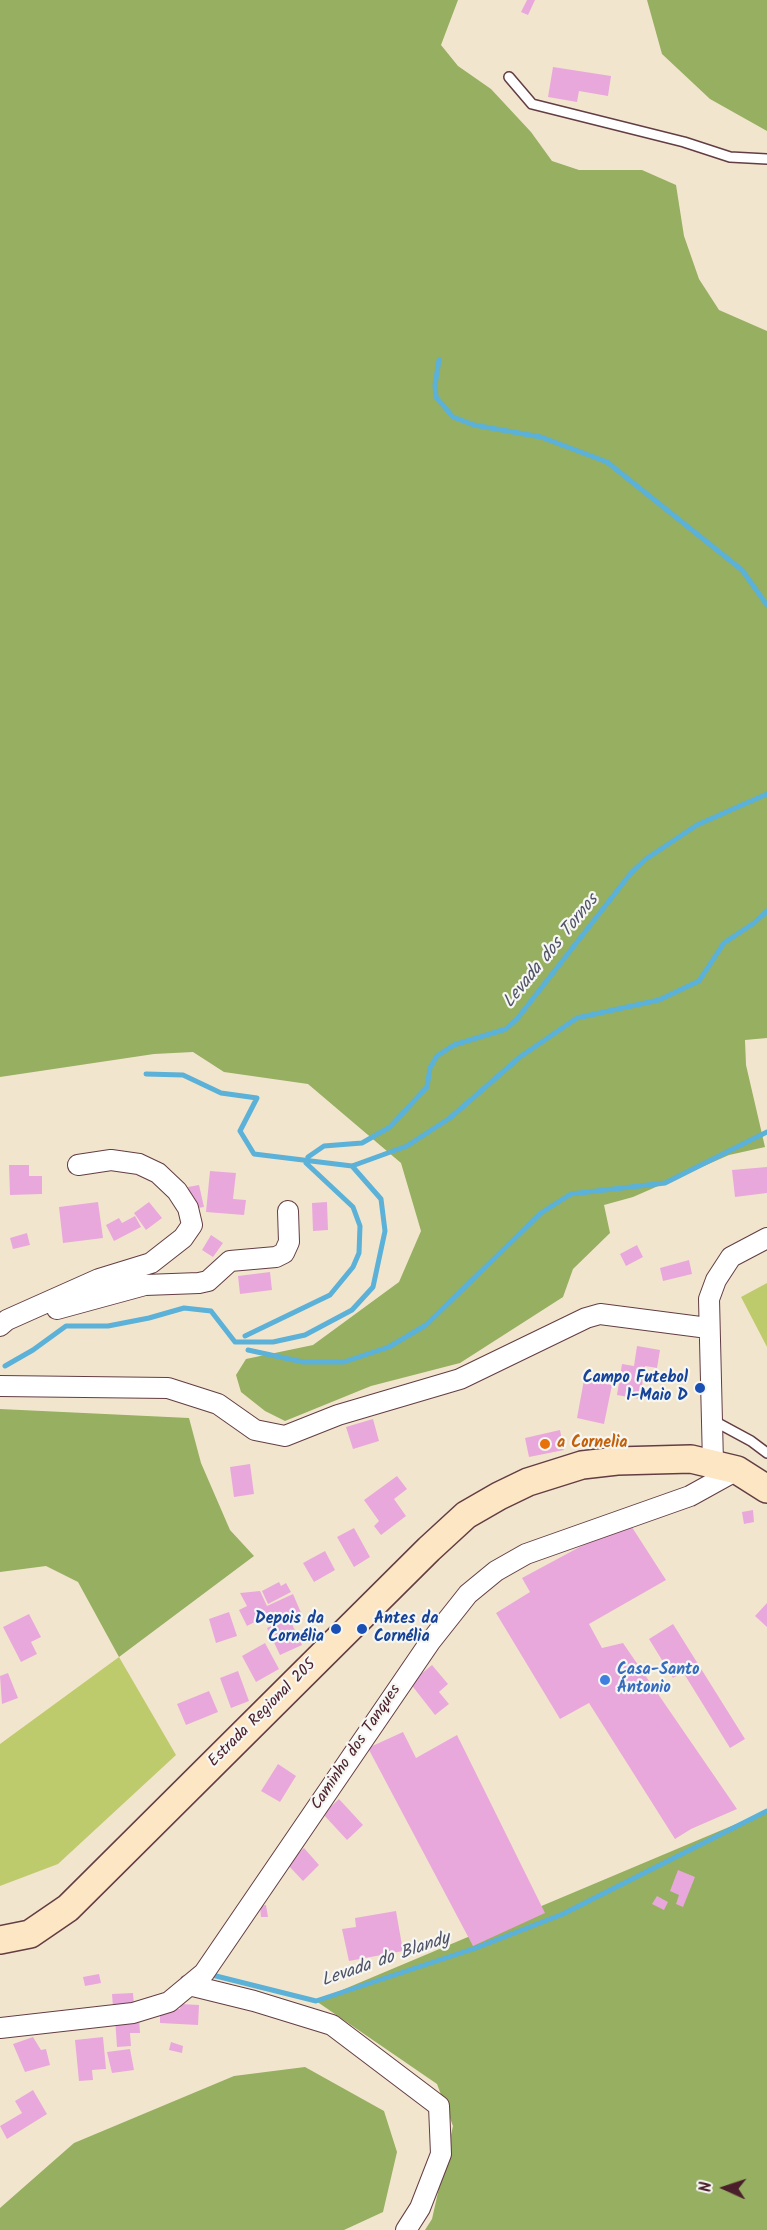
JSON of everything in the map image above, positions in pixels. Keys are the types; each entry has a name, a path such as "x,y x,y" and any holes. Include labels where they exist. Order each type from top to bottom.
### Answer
{"main road":[{"name":"Estrada Regional 205","path":"0,1940 30,1934 68,1908 466,1515 528,1482 582,1465 617,1461 691,1459 725,1467 767,1489"}],"street":[{"path":"0,1326 7,1320 99,1280 151,1263 183,1238 192,1225 188,1208 177,1191 158,1173 139,1164 111,1160 78,1165"},
{"path":"36,1308 66,1307 145,1285 199,1283 208,1281 230,1261 276,1257 284,1253 289,1242 288,1211"},
{"path":"725,1467 714,1421 708,1328 709,1299 724,1266 731,1257 767,1238"},
{"path":"0,1386 168,1388 218,1404 255,1430 285,1436 338,1415 460,1379 586,1318 600,1314 708,1328"},
{"name":"Caminho dos Tanques","path":"0,2028 133,2013 169,2001 204,1973 430,1642 468,1594 496,1571 526,1554 690,1496 725,1467"},
{"path":"189,1985 254,2001 332,2025 439,2106 441,2154 420,2208 406,2230"}],"lane":[{"path":"509,77 532,104 684,142 730,157 767,159"},
{"path":"714,1421 751,1441 767,1453"}],"green space":[{"path":"0,0 458,0 441,45 458,66 491,89 531,132 552,161 579,170 642,170 676,185 684,236 699,279 719,310 767,331 767,1038 745,1040 746,1065 765,1147 729,1155 633,1197 604,1205 610,1233 573,1269 563,1297 460,1363 371,1386 285,1421 265,1411 241,1392 236,1375 246,1359 313,1345 399,1282 421,1231 401,1163 308,1084 224,1072 193,1052 154,1054 0,1077"},
{"path":"647,0 767,0 767,131 710,99 662,54"},
{"path":"767,1283 767,1347 741,1297"},
{"path":"0,1409 189,1418 201,1463 230,1530 254,1556 119,1657 78,1582 46,1566 0,1572"},
{"path":"119,1657 176,1755 58,1864 0,1886 0,1744"},
{"path":"767,1811 767,2230 425,2230 432,2219 453,2126 437,2084 316,2001"},
{"path":"305,2067 384,2111 397,2152 383,2212 344,2230 0,2230 0,2208 74,2143 234,2076"}],"building":[{"path":"527,0 535,0 528,15 521,12"},
{"path":"553,67 611,76 608,96 579,91 577,102 548,97"},
{"path":"9,1165 29,1165 29,1176 42,1176 42,1194 10,1195"},
{"path":"767,1167 767,1193 735,1197 732,1170"},
{"path":"210,1171 236,1173 233,1199 246,1200 244,1215 206,1212"},
{"path":"199,1185 204,1207 192,1209 188,1187"},
{"path":"98,1202 103,1238 63,1243 59,1207"},
{"path":"149,1202 162,1218 146,1230 134,1213"},
{"path":"327,1202 328,1230 313,1231 312,1203"},
{"path":"135,1216 141,1227 114,1241 106,1225 119,1218 122,1223"},
{"path":"27,1233 30,1245 13,1249 10,1238"},
{"path":"211,1235 223,1243 213,1257 202,1250"},
{"path":"637,1245 643,1257 626,1266 620,1254"},
{"path":"689,1260 692,1274 663,1281 660,1268"},
{"path":"270,1272 272,1290 240,1294 238,1276"},
{"path":"637,1346 660,1350 657,1368 645,1366 640,1399 617,1395 622,1364 634,1366"},
{"path":"584,1380 612,1385 604,1424 577,1418"},
{"path":"373,1419 379,1441 353,1449 346,1427"},
{"name":"a Cornelia","path":"560,1430 564,1450 529,1457 525,1438"},
{"path":"250,1464 254,1494 234,1497 230,1467"},
{"path":"397,1476 407,1489 394,1499 406,1516 381,1535 374,1526 379,1521 364,1500"},
{"path":"753,1510 754,1522 744,1524 742,1512"},
{"path":"628,1521 666,1580 589,1624 602,1648 623,1643 737,1809 691,1829 675,1839 589,1703 560,1719 496,1613 530,1592 522,1578"},
{"path":"354,1528 370,1557 354,1567 337,1537"},
{"path":"325,1551 335,1570 314,1582 303,1563"},
{"path":"279,1582 281,1586 286,1583 291,1592 268,1604 262,1591"},
{"path":"260,1591 267,1606 293,1594 302,1615 290,1620 302,1645 280,1655 267,1628 276,1624 272,1613 247,1626 239,1610 247,1606 240,1593"},
{"path":"767,1603 767,1627 755,1616"},
{"path":"229,1612 237,1636 216,1643 209,1619"},
{"path":"29,1614 41,1637 31,1642 37,1654 21,1662 3,1627"},
{"path":"673,1624 745,1739 730,1748 683,1672 673,1678 649,1639"},
{"path":"265,1643 279,1669 256,1682 242,1656"},
{"path":"432,1665 448,1684 439,1692 449,1704 435,1715 410,1683"},
{"path":"238,1671 249,1701 231,1708 220,1678"},
{"path":"8,1673 18,1698 2,1704 0,1676"},
{"path":"209,1691 218,1712 186,1725 177,1704"},
{"path":"403,1732 416,1758 457,1735 545,1913 473,1946 368,1748"},
{"path":"278,1764 296,1776 280,1802 261,1791"},
{"path":"339,1799 363,1825 347,1840 323,1814"},
{"path":"304,1848 319,1865 303,1881 287,1864"},
{"path":"678,1870 695,1877 683,1907 676,1904 679,1895 670,1891"},
{"path":"657,1896 668,1902 664,1910 652,1904"},
{"path":"266,1905 268,1917 261,1917 260,1906"},
{"path":"396,1911 403,1951 349,1961 342,1929 356,1927 355,1918"},
{"path":"99,1974 101,1983 85,1986 83,1977"},
{"path":"133,1993 134,2005 113,2007 112,1994"},
{"path":"181,2004 199,2005 198,2025 160,2023 160,2008 180,2009"},
{"path":"139,2017 140,2033 130,2033 131,2046 117,2047 115,2018"},
{"path":"33,2037 41,2050 46,2049 50,2065 25,2072 13,2044"},
{"path":"103,2037 106,2069 92,2070 93,2080 79,2081 75,2040"},
{"path":"171,2042 183,2046 182,2053 169,2050"},
{"path":"130,2049 134,2070 112,2073 107,2052"},
{"path":"33,2090 47,2114 7,2139 0,2126 22,2113 15,2101"}],"waterway":[{"name":"Levada dos Tornos","path":"439,360 435,385 436,397 453,417 474,425 541,437 607,462 742,570 767,605"},
{"name":"Levada dos Tornos","path":"308,1157 324,1146 362,1143 390,1127 427,1087 430,1068 437,1056 454,1045 506,1029 517,1019 631,873 646,859 697,825 767,794"},
{"path":"146,1074 183,1075 221,1093 257,1098 240,1131 254,1154 352,1166 407,1146 450,1118 520,1057 577,1018 659,1000 699,981 724,943 754,923 767,911"},
{"name":"Levada dos Tornos","path":"248,1350 303,1362 344,1362 389,1347 426,1325 541,1213 571,1194 665,1183 767,1132"},
{"name":"Levada dos Tornos","path":"245,1336 330,1295 353,1267 359,1253 360,1226 353,1207 306,1163"},
{"path":"5,1366 33,1350 66,1326 108,1326 184,1308 211,1311 235,1342 273,1342 305,1335 352,1310 373,1287 385,1231 381,1199 352,1166"},
{"name":"Levada do Blandy","path":"208,1974 316,2001 476,1948 563,1914 767,1811"}],"place":[{"name":"Campo Futebol 1-Maio D","path":"700,1388"},
{"name":"a Cornelia","path":"545,1444"},
{"name":"Depois da Cornélia","path":"336,1629"},
{"name":"Antes da Cornélia","path":"362,1629"},
{"name":"Casa-Santo Ántonio","path":"605,1680"}]}
